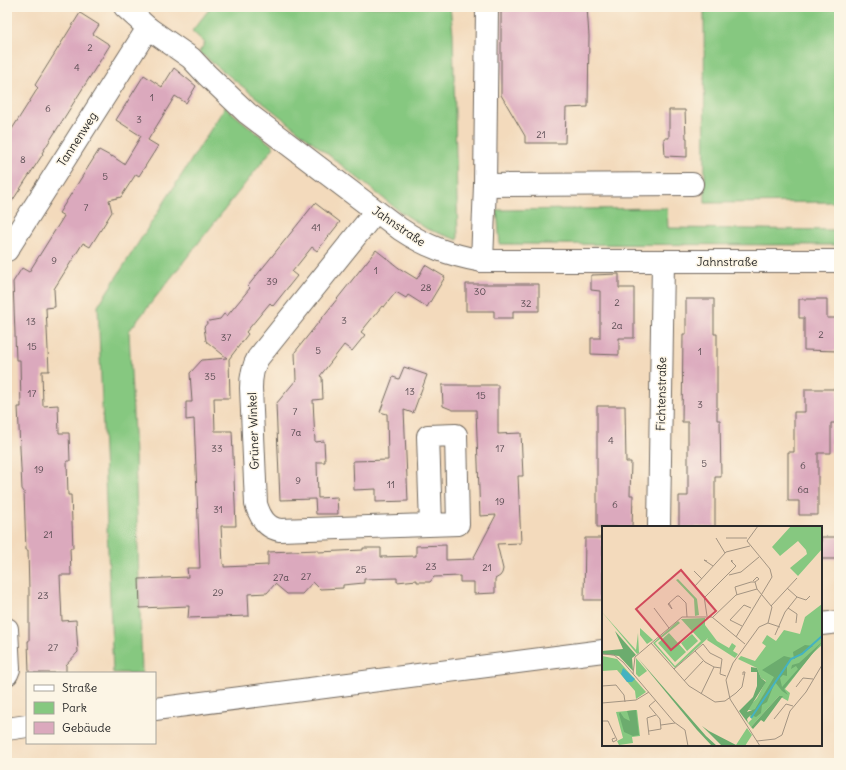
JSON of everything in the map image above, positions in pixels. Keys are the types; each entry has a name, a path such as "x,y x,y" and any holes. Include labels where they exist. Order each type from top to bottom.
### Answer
{"street":[{"name":"Jahnstraße","path":"125,7 148,28 191,58 247,113 400,229 425,244 439,250 482,261 839,261"},
{"path":"482,261 485,185 487,7"},
{"name":"Tannenweg","path":"8,247 148,28"},
{"path":"485,185 692,184"},
{"name":"Grüner Winkel","path":"376,211 262,354 253,368 251,388 256,504 258,512 266,523 275,529 280,530 431,525"},
{"name":"Fichtenstraße","path":"659,526 663,261"},
{"path":"822,624 839,622"},
{"path":"7,629 9,669 7,674"},
{"path":"156,710 602,652"}],"green space":[{"path":"211,7 450,7 453,33 458,240 427,229 398,210 199,52 205,43 192,31"},
{"path":"704,7 839,7 839,202 705,203"},
{"path":"225,107 274,147 129,331 135,455 142,672 113,672 98,306"},
{"path":"667,208 668,228 839,230 839,245 500,244 497,210"}],"building":[{"path":"501,7 587,7 589,36 588,107 566,108 565,143 525,143 525,136 501,95"},
{"path":"80,13 99,25 93,34 110,45 42,153 43,154 7,209 7,137 38,88 35,85"},
{"path":"174,68 196,86 186,103 175,96 148,140 158,146 139,176 136,174 121,197 109,200 112,212 90,247 83,243 54,289 55,307 46,308 49,371 42,371 43,406 58,405 59,433 69,433 70,461 67,461 68,495 71,495 73,548 70,548 71,575 60,575 62,621 76,620 78,652 66,665 66,672 29,672 28,550 26,550 24,492 22,489 18,407 21,407 20,360 16,360 13,282 22,268 29,272 64,216 59,213 99,150 124,164 141,136 116,120 144,75 162,87"},
{"path":"669,110 685,110 687,157 665,156 664,138 669,138"},
{"path":"315,203 340,222 317,251 312,247 292,272 297,276 273,306 270,303 246,332 248,334 229,359 230,398 214,398 215,431 232,431 236,526 221,526 224,567 268,565 268,552 318,550 318,552 381,548 381,557 416,556 416,546 446,545 446,560 473,559 496,515 480,516 476,410 453,410 443,406 442,385 498,385 498,434 521,433 523,476 518,476 521,543 497,544 503,569 500,576 495,579 495,593 474,594 474,582 460,582 460,576 434,577 430,582 417,582 417,580 397,582 397,578 364,579 364,583 343,585 343,588 320,589 313,582 302,594 287,594 275,584 267,593 248,594 249,616 188,618 189,606 140,608 139,579 188,577 187,568 200,568 194,419 186,420 186,402 192,402 190,373 202,360 227,358 206,341 204,327 209,321 220,319 224,314 227,316 250,288 248,286"},
{"path":"376,250 399,268 417,279 425,265 445,277 427,307 408,295 406,298 396,292 384,307 382,306 361,332 365,335 352,351 344,345 320,376 322,377 323,399 313,400 315,442 324,441 325,462 317,462 318,498 337,497 338,514 316,514 315,499 280,500 276,404 296,380 295,352"},
{"path":"619,274 619,288 634,288 634,338 619,338 619,355 591,354 591,338 600,338 600,291 591,290 591,275"},
{"path":"466,284 539,284 539,311 513,311 513,318 494,318 494,311 466,311"},
{"path":"686,299 714,299 714,334 717,334 717,420 720,420 721,477 715,477 715,526 679,526 679,496 688,496 688,422 682,422 683,334 686,334"},
{"path":"799,299 827,299 827,318 838,318 838,351 804,350 804,318 799,318"},
{"path":"404,367 427,375 413,413 404,410 408,501 376,502 376,489 354,490 353,461 388,460 387,414 380,412 393,377 399,379"},
{"path":"805,389 838,389 838,423 831,423 831,453 818,453 818,515 799,515 799,501 788,501 788,452 794,452 794,412 805,412"},
{"path":"597,406 625,406 626,462 631,462 630,495 633,495 632,526 597,527"},
{"path":"822,537 839,537 839,559 822,559"},
{"path":"585,538 602,538 602,600 584,600"}]}
